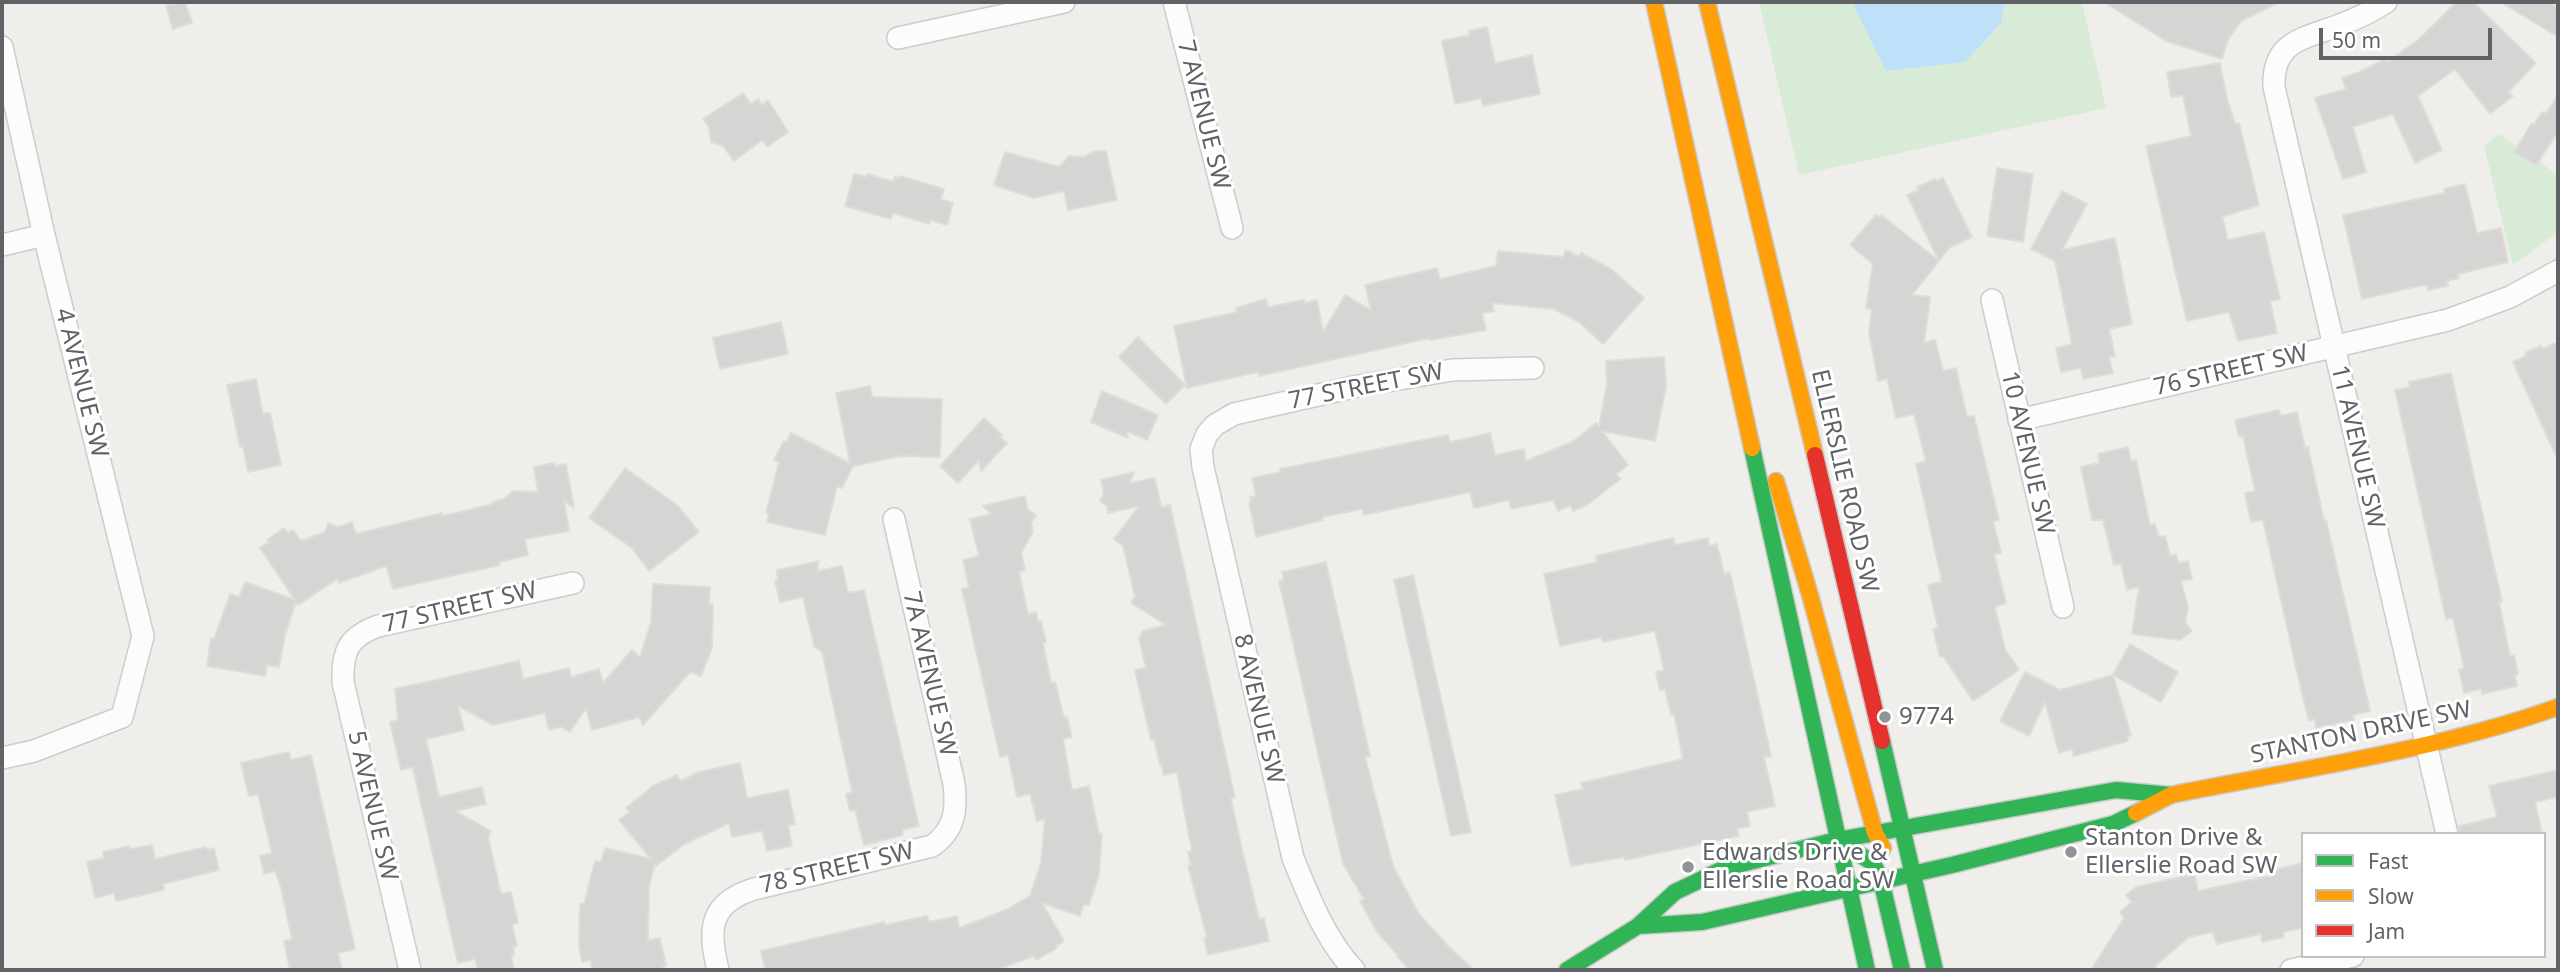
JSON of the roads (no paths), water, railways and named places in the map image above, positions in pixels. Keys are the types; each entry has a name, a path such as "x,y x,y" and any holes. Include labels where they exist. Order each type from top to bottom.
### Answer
{"main road":[{"path":"1654,2 1867,970"},
{"name":"ELLERSLIE ROAD SW","path":"1707,2 1768,252 1934,970"},
{"path":"1741,395 1768,457 1791,527 1875,833 1882,847 1912,873"},
{"name":"STANTON DRIVE SW","path":"1638,926 1702,922 1912,873 2113,824 2171,795 2427,744 2513,723 2558,707"},
{"name":"STANTON DRIVE SW","path":"1567,970 1638,926 1675,892 1725,868 1837,840 2116,790 2171,795"},
{"path":"1837,840 1873,863 1881,880 1902,970"}],"street":[{"path":"898,38 1064,2"},
{"name":"7 AVENUE SW","path":"1174,2 1231,228"},
{"name":"11 AVENUE SW","path":"2386,2 2351,21 2291,44 2277,59 2274,87 2447,832"},
{"name":"4 AVENUE SW","path":"2,47 44,234 144,636 122,717 34,751 2,758"},
{"path":"2,245 44,234"},
{"name":"76 STREET SW","path":"2019,420 2465,314 2510,297 2558,271"},
{"name":"10 AVENUE SW","path":"1992,300 2063,607"},
{"name":"77 STREET SW","path":"1207,434 1215,425 1234,414 1358,386 1452,370 1533,369"},
{"name":"8 AVENUE SW","path":"1207,434 1201,449 1203,467 1290,848 1309,898 1330,937 1353,970"},
{"name":"7A AVENUE SW","path":"894,519 954,784 956,807 950,829"},
{"name":"77 STREET SW","path":"351,642 378,626 573,583"},
{"name":"5 AVENUE SW","path":"351,642 342,665 343,682 410,970"},
{"name":"78 STREET SW","path":"718,970 713,942 714,925 721,907 729,899 754,889 925,848 943,838 950,829"},
{"path":"2291,970 2344,958"}],"water":[{"path":"1852,2 2004,2 2001,23 1965,62 1886,71"}],"place":[{"name":"9774","path":"1885,717"},
{"name":"Stanton Drive & Ellerslie Road SW","path":"2071,852"},
{"name":"Edwards Drive & Ellerslie Road SW","path":"1688,867"}]}
